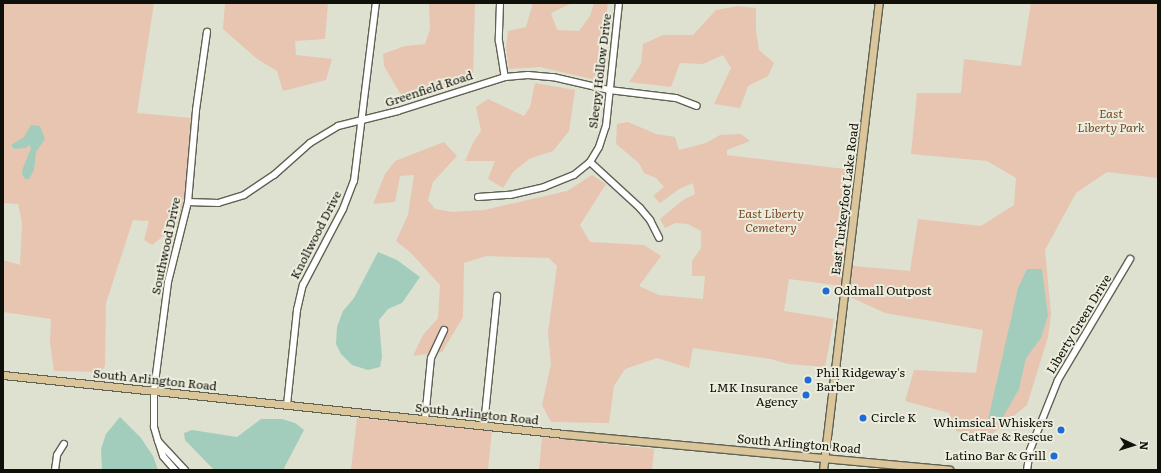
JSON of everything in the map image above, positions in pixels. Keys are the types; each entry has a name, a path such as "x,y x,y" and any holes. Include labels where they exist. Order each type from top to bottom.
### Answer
{"main road":[{"name":"East Turkeyfoot Lake Road","path":"823,470 879,3"},
{"name":"South Arlington Road","path":"3,374 484,425 949,470"}],"street":[{"name":"Knollwood Drive","path":"287,405 300,296 310,268 349,195 356,174 376,3"},
{"path":"500,3 498,41 505,76"},
{"name":"Sleepy Hollow Drive","path":"478,197 510,195 544,187 570,177 590,162 605,129 619,3"},
{"name":"Southwood Drive","path":"175,470 163,456 154,427 154,390 168,282 188,202 199,60 207,32"},
{"name":"Greenfield Road","path":"188,202 218,203 244,195 274,175 323,134 347,123 362,121 443,98 505,76 539,75 609,90 676,98 697,106"},
{"path":"590,162 640,208 650,220 659,238"},
{"name":"Liberty Green Drive","path":"1026,470 1030,450 1058,380 1130,259"},
{"path":"484,425 497,296"},
{"path":"425,419 431,358 444,330"},
{"path":"158,441 185,470"},
{"path":"55,470 57,455 64,444"}],"green space":[{"path":"3,3 154,3 137,113 191,118 185,195 177,225 152,245 144,240 149,221 133,220 106,303 105,366 101,372 54,371 50,343 51,319 3,312 3,260 20,265 22,223 18,204 3,203"},
{"path":"225,3 328,3 325,39 295,41 296,55 332,59 326,80 283,91 277,71 257,59 223,29"},
{"path":"429,3 475,3 473,76 454,86 428,93 401,95 384,66 383,54 405,46 425,44 430,29"},
{"path":"533,3 572,3 551,13 557,30 579,31 590,16 594,3 608,3 604,30 603,68 596,80 540,67 509,69 506,48 508,31 526,27"},
{"name":"East Liberty Park","path":"1031,3 1158,3 1158,178 1107,172 1076,193 1045,250 1051,314 1048,337 1027,405 985,440 956,431 949,413 905,401 914,370 976,373 983,330 885,313 848,296 853,266 910,271 918,219 981,226 1014,205 1016,178 987,161 911,154 917,93 961,93 964,59 1021,66"},
{"path":"738,6 756,8 756,31 759,50 774,63 768,76 748,86 740,108 714,104 731,68 723,55 703,64 680,63 671,87 629,82 641,64 643,44 663,35 693,35 716,10"},
{"path":"535,83 575,90 569,131 553,151 529,159 513,172 503,188 488,179 495,161 465,161 473,143 481,131 476,107 488,99 524,116 530,107"},
{"name":"East Liberty Cemetery","path":"628,122 656,134 675,137 679,150 706,143 720,135 741,134 750,141 727,150 727,155 853,170 842,286 789,279 784,311 834,319 825,367 788,364 771,359 693,348 689,368 657,358 625,369 614,386 609,423 551,422 542,405 551,364 548,333 557,266 549,258 486,256 464,263 463,317 442,352 413,356 423,335 438,318 440,285 411,253 396,241 408,215 414,175 400,176 395,202 373,204 385,174 395,161 444,142 457,156 433,182 428,200 435,209 452,212 484,210 567,191 592,175 606,184 580,225 590,242 644,245 661,256 639,286 659,295 703,299 705,276 692,276 692,261 701,248 701,231 688,224 675,223 665,228 660,219 683,200 695,194 693,183 679,189 660,203 653,196 664,187 656,178 644,173 639,163 616,144 617,124"},
{"path":"357,418 492,429 488,470 351,470"},
{"path":"542,437 654,449 652,470 539,470"}],"shaded area":[{"path":"31,125 40,126 45,139 36,152 34,170 29,179 25,179 22,174 23,168 31,148 29,145 26,148 14,149 11,145 24,137"},
{"path":"378,252 397,260 420,277 402,303 388,309 379,320 382,357 380,367 368,370 352,365 341,354 336,344 337,327 343,311 354,298"},
{"path":"1027,269 1042,269 1048,316 1041,338 1026,358 1019,389 1003,417 988,420 1018,288"},
{"path":"120,417 141,438 153,456 158,470 102,470 101,449 106,434"},
{"path":"261,419 282,419 295,423 304,430 283,470 214,470 185,440 184,433 192,430 237,437"}],"place":[{"name":"Oddmall Outpost","path":"826,291"},
{"name":"Phil Ridgeway's Barber","path":"808,380"},
{"name":"LMK Insurance Agency","path":"806,395"},
{"name":"Circle K","path":"863,418"},
{"name":"Whimsical Whiskers CatFae & Rescue","path":"1061,430"},
{"name":"Latino Bar & Grill","path":"1054,456"}]}
